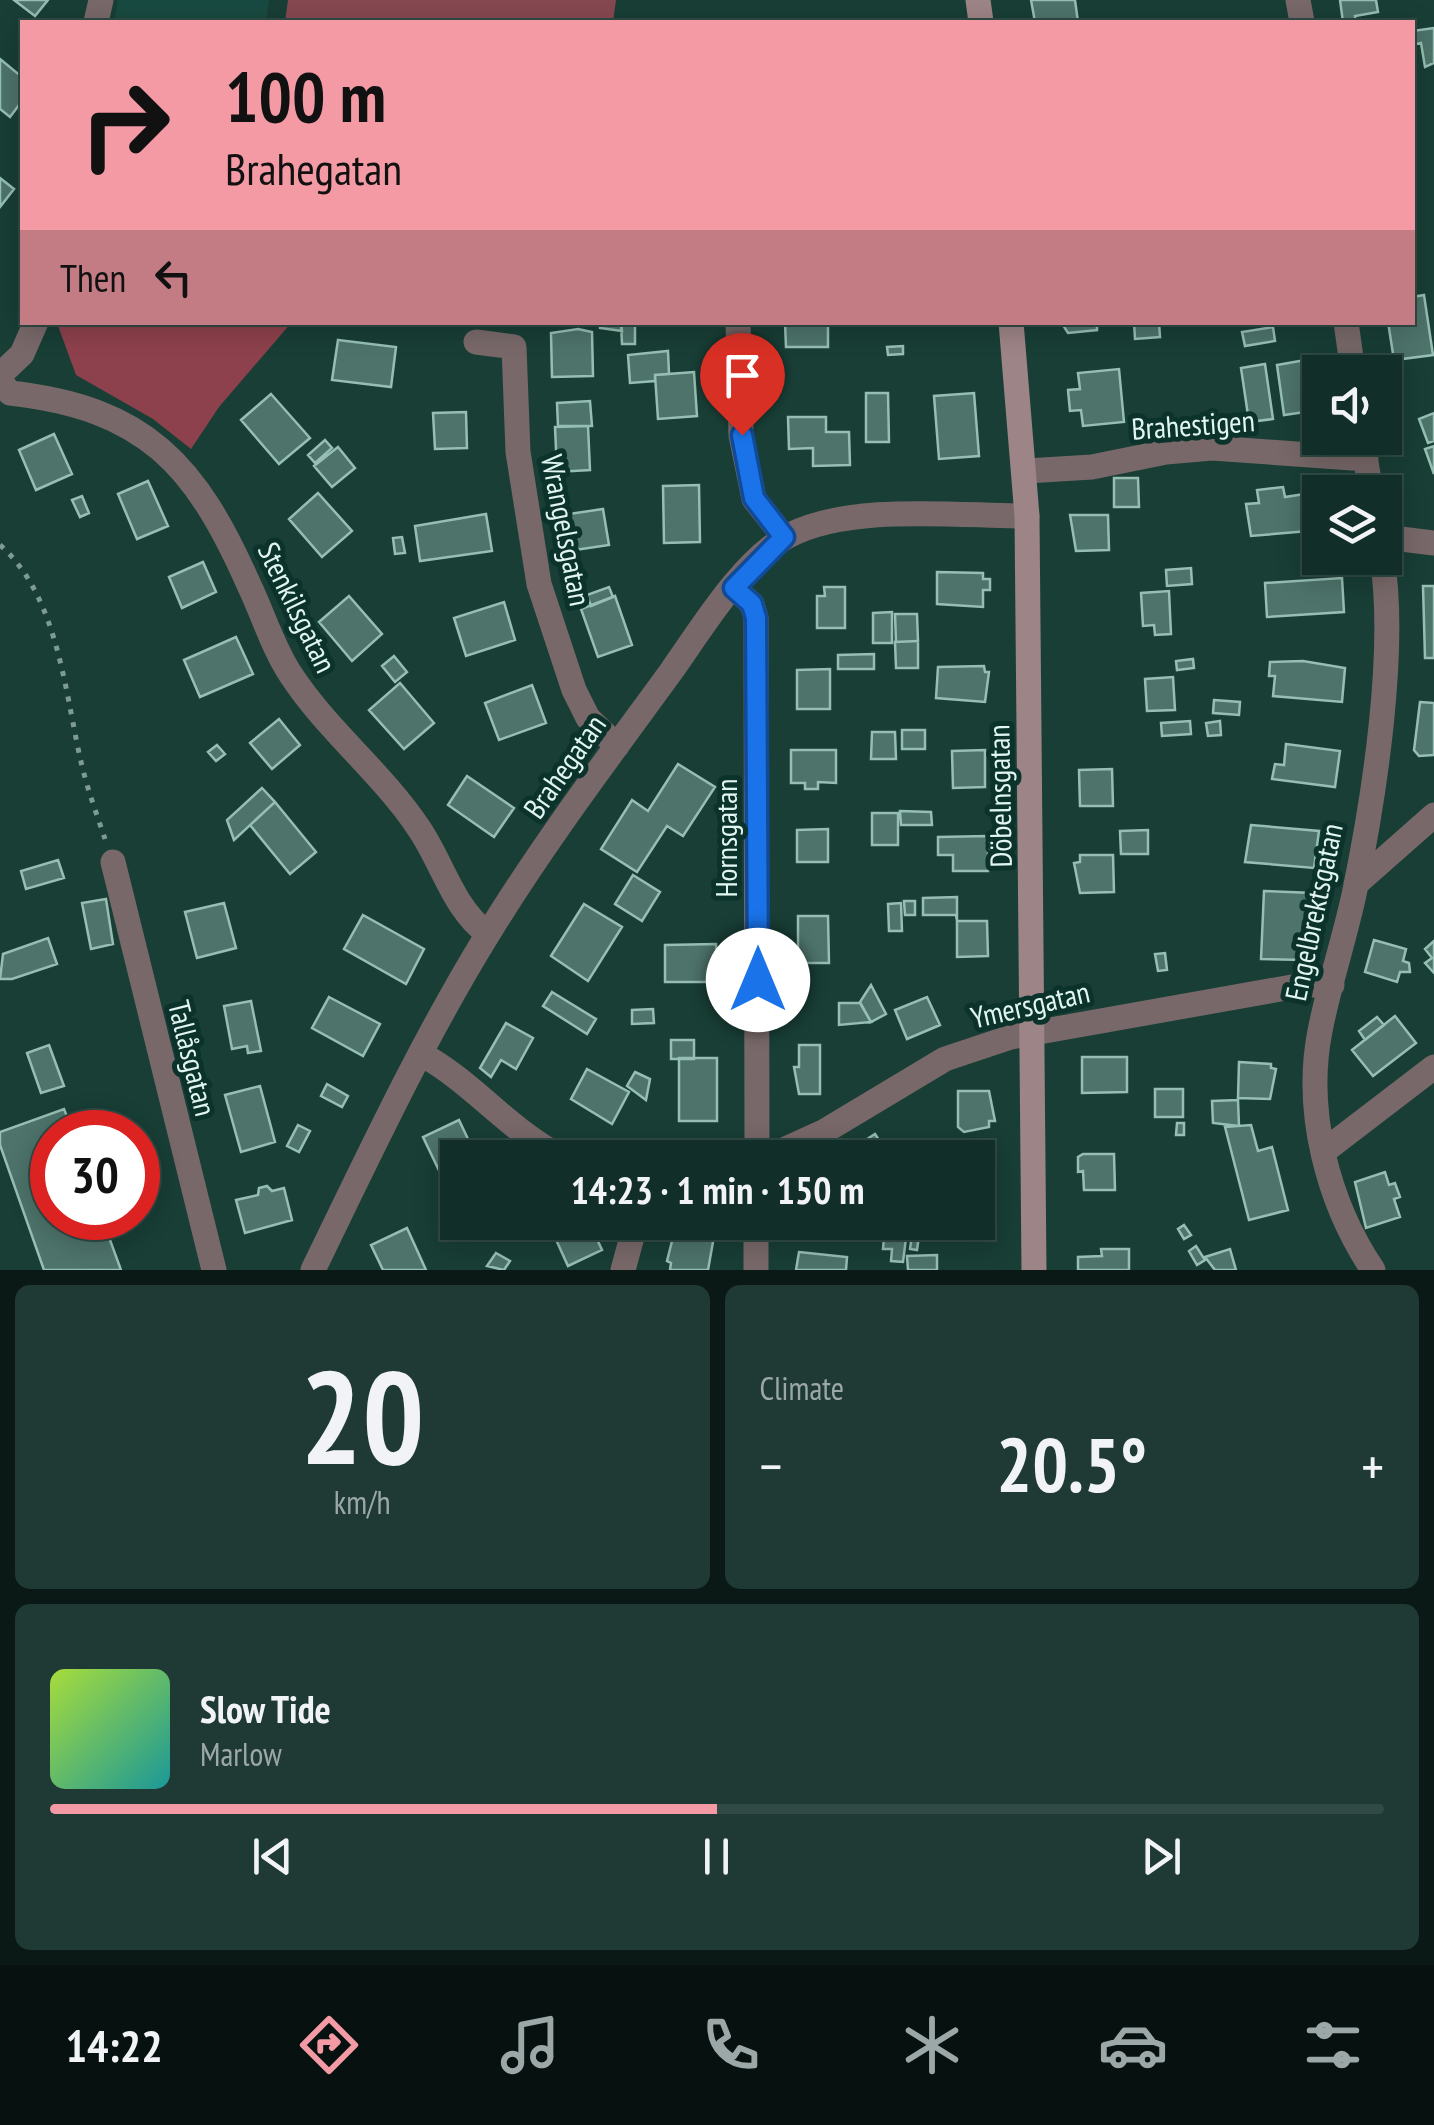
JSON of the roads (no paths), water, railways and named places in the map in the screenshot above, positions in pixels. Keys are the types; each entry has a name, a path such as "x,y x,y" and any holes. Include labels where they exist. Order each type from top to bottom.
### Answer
{"street":[{"path":"0,378 22,354 35,325"},
{"path":"738,325 742,435 754,498 784,537"},
{"name":"Döbelnsgatan","path":"1012,325 1026,471 1035,1033 1034,1270"},
{"path":"1346,325 1351,355"},
{"name":"Wrangelsgatan","path":"476,342 514,347 518,452 539,584 574,690 588,718 617,746"},
{"name":"Stenkilsgatan","path":"0,378 10,392 61,398 143,434 185,471 218,514 288,670 312,706 399,799 434,850 468,919 488,934"},
{"name":"Brahestigen","path":"1026,471 1092,468 1166,452 1212,448 1302,448"},
{"name":"Brahegatan","path":"313,1270 422,1054 488,934 617,746 734,588 784,537 813,524 858,517 1027,516"},
{"path":"1402,539 1434,543"},
{"name":"Engelbrektsgatan","path":"1373,1270 1334,1203 1323,1152 1319,1034 1356,884 1383,700 1382,575"},
{"name":"Hornsgatan","path":"734,588 752,604 756,618 757,1140"},
{"path":"1356,884 1434,815"},
{"name":"Tallåsgatan","path":"113,862 214,1270"},
{"name":"Ymersgatan","path":"805,1140 945,1059 1035,1033 1303,985 1332,984"},
{"path":"422,1054 442,1065 510,1124 535,1140"},
{"path":"1323,1152 1434,1067"},
{"path":"623,1270 631,1240"},
{"path":"756,1240 756,1270"}]}
